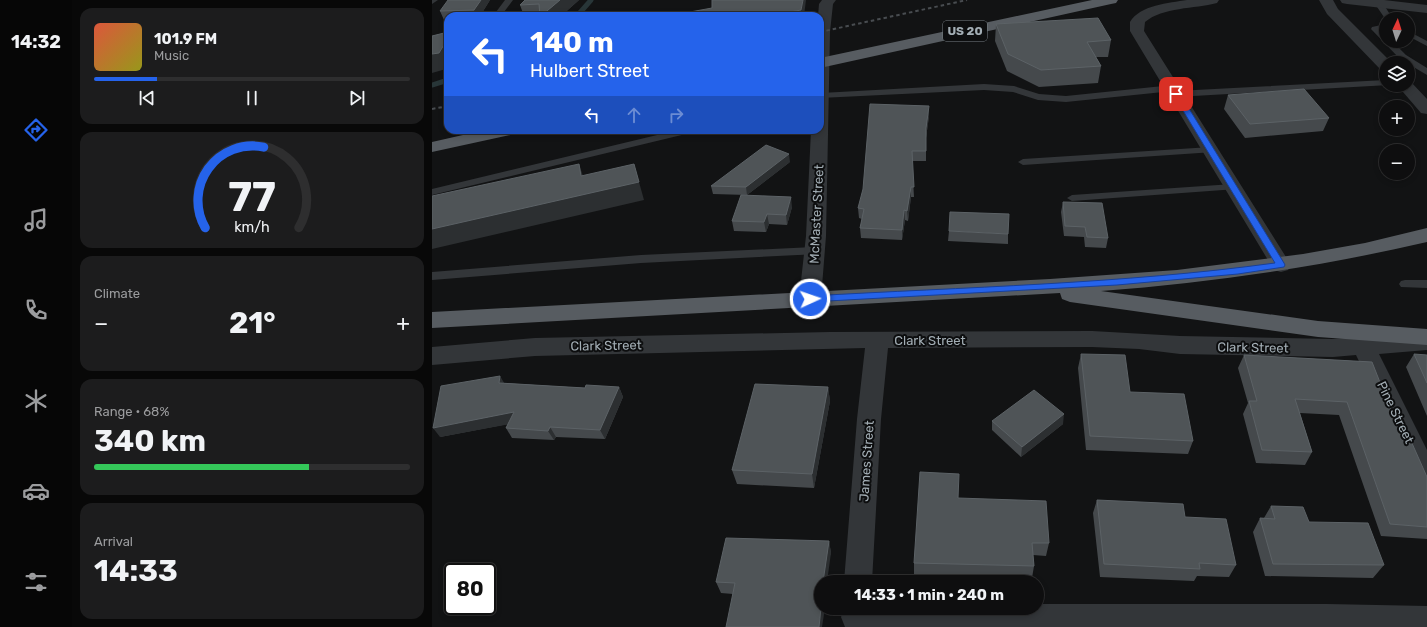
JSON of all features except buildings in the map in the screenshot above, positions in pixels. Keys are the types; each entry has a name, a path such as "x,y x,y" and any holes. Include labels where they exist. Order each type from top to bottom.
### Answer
{"highway":[{"name":"US 20","path":"824,62 1111,0"},
{"path":"432,146 490,134"},
{"path":"432,320 1117,282 1238,271 1281,265 1393,244 1427,236"},
{"path":"1027,288 1318,329 1427,337"}],"street":[{"path":"1212,0 1150,13 1140,19 1136,24 1137,31 1281,265"},
{"path":"1326,0 1332,11 1379,59"},
{"path":"1347,0 1427,9"},
{"path":"824,24 827,1"},
{"path":"1411,92 1427,109"},
{"name":"McMaster Street","path":"810,299 820,134"},
{"name":"Clark Street","path":"432,356 535,347 830,340 1092,339 1139,341 1180,345 1333,348 1427,342"},
{"name":"James Street","path":"858,575 869,419 877,341"},
{"name":"Pine Street","path":"1364,347 1427,476"},
{"path":"856,617 1396,624 1427,621"}],"lane":[{"path":"500,12 509,0"},
{"path":"1379,4 1384,12"},
{"path":"1379,28 1375,29 1379,33"},
{"path":"1415,37 1427,44"},
{"path":"1393,48 1403,57 1427,72"},
{"path":"824,96 984,87 1014,89 1038,97 1066,98 1174,91 1379,83"},
{"path":"432,192 673,134"},
{"path":"1023,162 1211,150"},
{"path":"1072,198 1233,187"},
{"path":"432,276 641,259 814,251"},
{"path":"1405,284 1427,284"}],"waterway":[{"path":"580,12 591,0"},
{"path":"432,85 444,81"}],"railway":[{"path":"824,31 967,0"},
{"path":"432,109 444,107"}],"route":[{"path":"810,299 1117,282 1238,271 1281,265 1176,94"}]}
